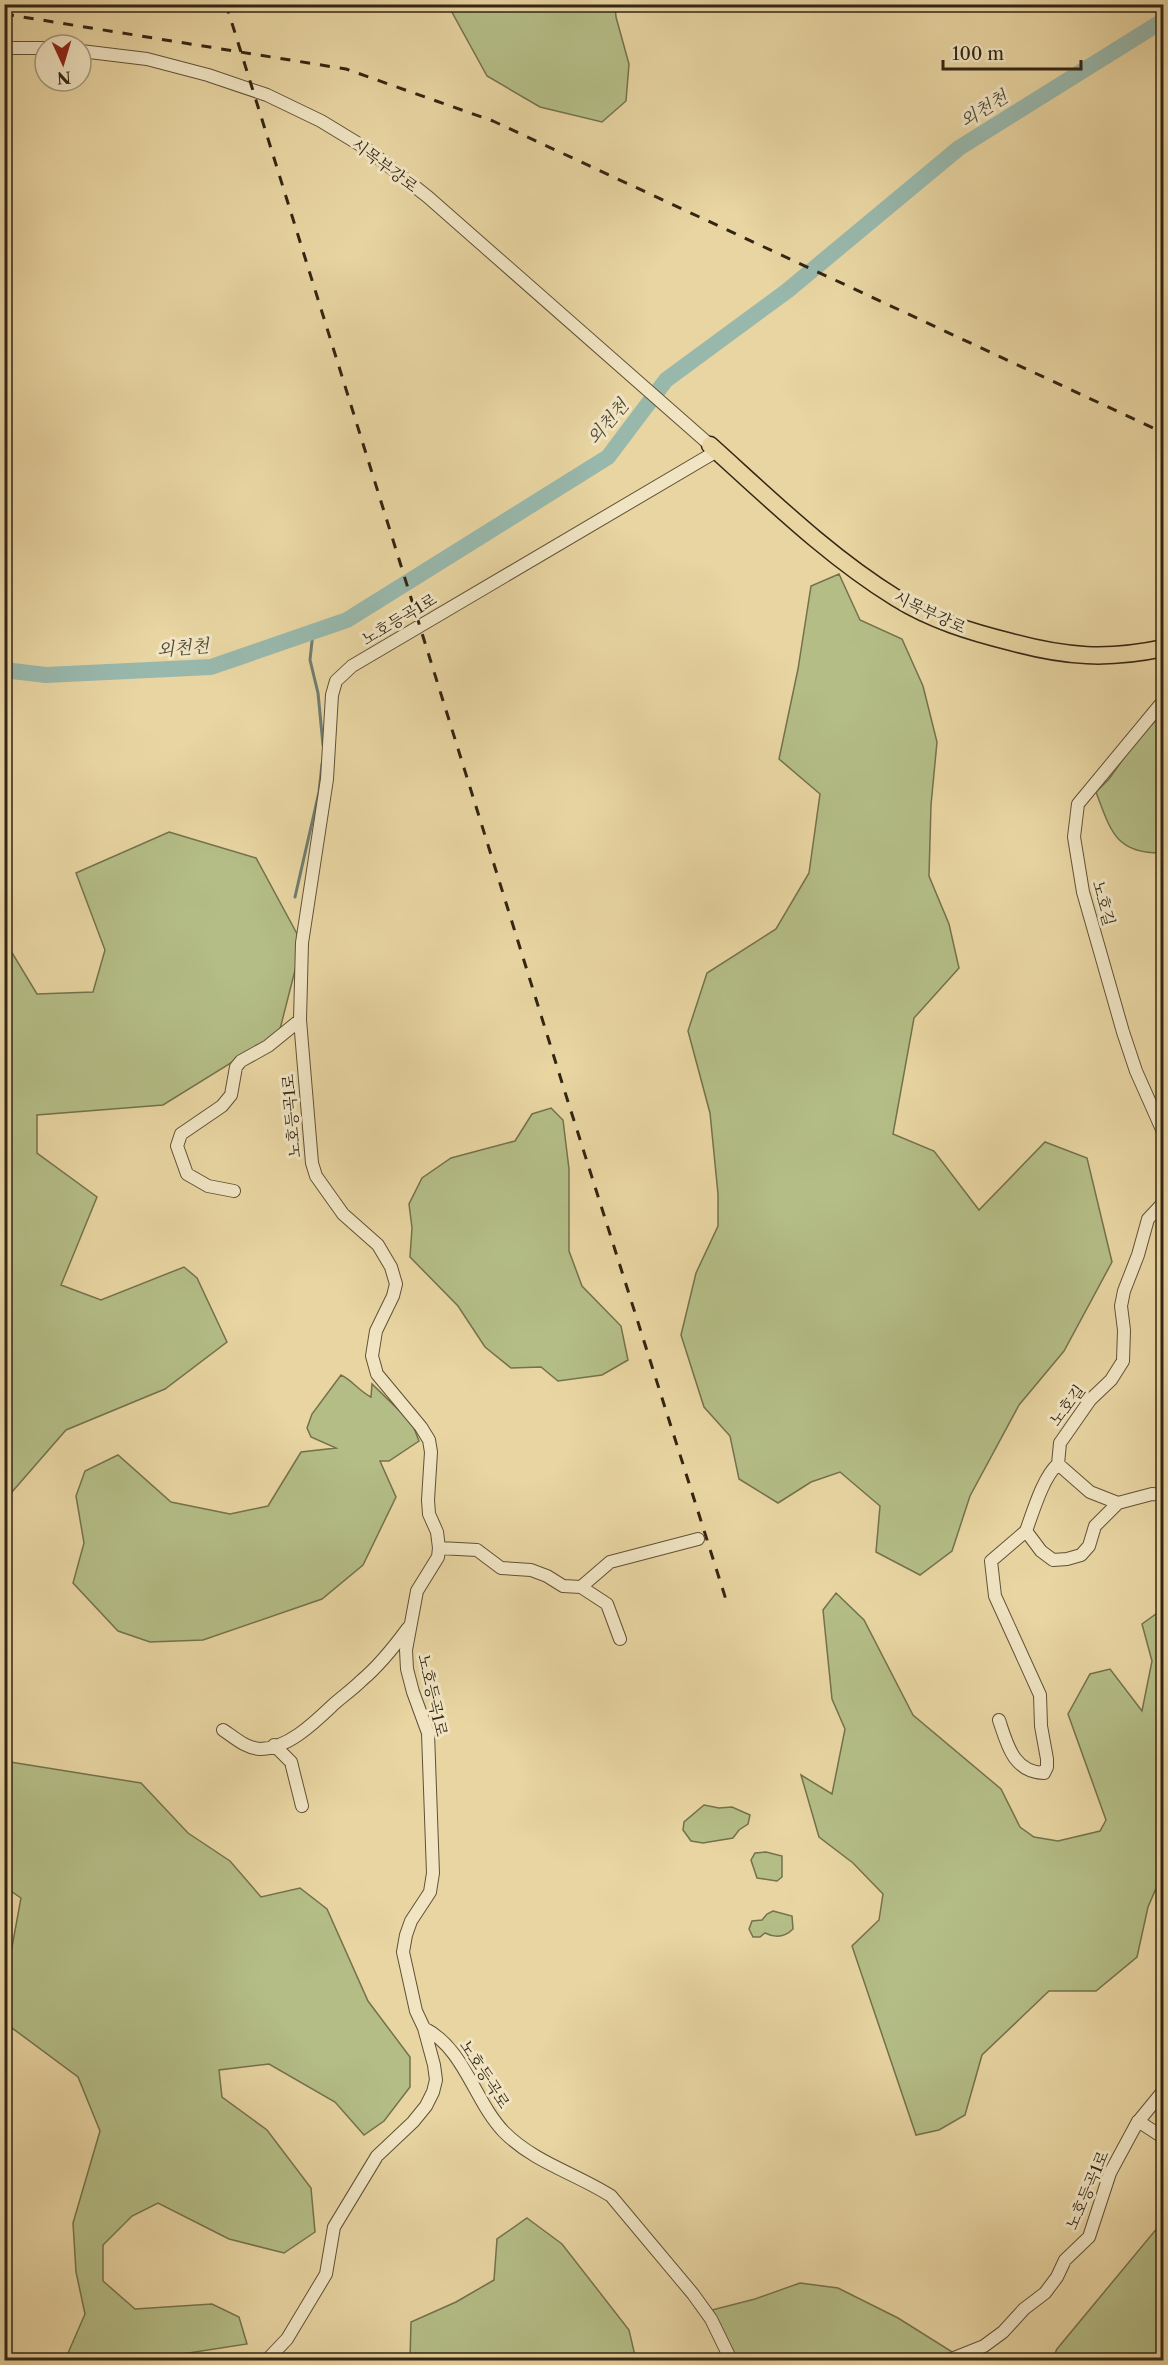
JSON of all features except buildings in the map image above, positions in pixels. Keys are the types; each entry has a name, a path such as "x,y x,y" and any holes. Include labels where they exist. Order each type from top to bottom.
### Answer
{"main road":[{"name":"시목부강로","path":"713,448 827,549 897,599 943,622 1051,653 1094,656 1125,655 1164,648"}],"street":[{"path":"4,48 33,48"},
{"name":"시목부강로","path":"93,52 147,59 208,75 267,96 321,121 367,149 428,197 713,448"},
{"name":"노호등곡1로","path":"424,2028 416,2011 403,1952 411,1921 429,1892 434,1873 428,1733 407,1669 406,1650 417,1591 438,1557 437,1532 429,1514 428,1500 431,1452 429,1440 421,1427 377,1374 372,1356 376,1331 393,1296 396,1284 391,1267 378,1245 343,1214 316,1176 309,1143 300,1020 302,943 323,810 332,695 336,681 352,666 713,448"},
{"name":"노호길","path":"1164,700 1078,804 1074,837 1083,892 1122,1032 1136,1071 1164,1134"},
{"path":"234,1191 208,1185 188,1174 177,1146 181,1134 222,1106 231,1095 236,1067 241,1061 268,1046 300,1020"},
{"name":"노호길","path":"1026,1531 1044,1486 1058,1464 1060,1443 1090,1400 1111,1380 1123,1361 1124,1330 1121,1306 1124,1291 1138,1255 1148,1219 1164,1202"},
{"path":"1058,1464 1090,1492 1118,1503"},
{"path":"999,1720 1012,1757 1035,1772 1044,1773 1047,1759 1041,1726 1040,1695 995,1596 991,1561 1026,1531 1041,1551 1053,1560 1081,1555 1089,1546 1095,1526 1118,1503 1152,1494 1164,1495"},
{"path":"581,1587 610,1562 698,1539"},
{"path":"439,1548 477,1550 501,1568 531,1570 563,1586 581,1587 607,1604 620,1640"},
{"path":"223,1730 247,1746 261,1749 274,1745 313,1725 390,1653 409,1627"},
{"path":"274,1745 291,1762 302,1806"},
{"path":"1164,1995 1164,2022"},
{"path":"267,2361 287,2339 326,2274 334,2227 377,2156 426,2106 436,2080 424,2028"},
{"name":"노호등곡로","path":"424,2028 436,2034 451,2049 492,2118 505,2132 545,2163 611,2196 693,2294 711,2319 731,2361"},
{"name":"노호등곡1로","path":"949,2361 984,2346 1003,2332 1024,2309 1045,2293 1057,2277 1065,2260 1089,2236 1110,2173 1138,2121 1164,2090"},
{"path":"1138,2121 1164,2138"}],"green space":[{"path":"932,4 826,11 801,5"},
{"path":"448,5 615,5 629,64 626,101 602,122 540,107 487,76"},
{"path":"839,574 860,620 902,639 923,686 937,742 931,805 929,876 949,924 959,968 914,1018 893,1134 934,1151 979,1210 1045,1142 1087,1158 1112,1262 1064,1351 1019,1405 970,1496 952,1551 920,1575 876,1552 880,1506 840,1472 811,1482 778,1503 739,1479 730,1436 704,1407 681,1335 696,1273 718,1226 718,1194 710,1113 688,1031 707,973 776,929 809,873 820,794 779,759 798,669 811,586"},
{"path":"1163,712 1163,853 1135,850 1125,845 1111,829 1096,792 1109,779 1133,745"},
{"path":"169,832 256,858 302,943 279,1033 163,1105 37,1115 37,1153 97,1197 61,1285 101,1300 184,1267 197,1278 227,1342 165,1389 66,1430 5,1500 4,959 8,946 37,994 93,992 105,950 76,873"},
{"path":"551,1108 563,1120 569,1169 569,1251 582,1286 621,1326 628,1360 602,1375 558,1381 541,1367 511,1368 485,1347 458,1306 410,1257 412,1228 409,1204 422,1178 451,1158 515,1141 532,1114"},
{"path":"341,1375 371,1397 372,1384 412,1423 419,1441 389,1461 380,1461 396,1497 363,1565 322,1599 203,1640 150,1642 118,1631 73,1583 84,1543 76,1496 85,1471 118,1455 171,1502 230,1514 268,1506 301,1452 336,1448 311,1437 307,1428 312,1414"},
{"path":"836,1593 864,1620 913,1715 1001,1789 1020,1827 1034,1837 1058,1841 1100,1831 1106,1820 1068,1714 1090,1674 1110,1669 1142,1711 1152,1661 1142,1624 1163,1609 1163,1872 1148,1907 1137,1957 1096,1991 1049,1991 982,2055 965,2115 939,2130 916,2135 852,1946 879,1920 883,1894 853,1863 819,1837 801,1775 832,1794 845,1729 832,1699 823,1610"},
{"path":"4,1761 141,1783 188,1833 230,1861 261,1897 300,1888 327,1909 368,2001 410,2057 410,2087 384,2121 364,2135 335,2102 269,2064 219,2070 222,2097 267,2130 311,2188 315,2232 284,2253 229,2239 158,2203 132,2216 103,2245 103,2281 135,2309 212,2304 239,2317 247,2344 163,2357 162,2360 65,2360 85,2314 76,2272 73,2223 100,2131 78,2077 8,2025 5,1985 21,1898 5,1887"},
{"path":"704,1805 719,1808 732,1807 750,1815 748,1824 733,1838 703,1843 691,1841 683,1830 684,1822"},
{"path":"766,1852 782,1856 782,1877 777,1881 757,1878 751,1860 755,1853"},
{"path":"773,1911 792,1916 793,1929 780,1936 765,1933 760,1937 753,1937 749,1929 752,1921 762,1920"},
{"path":"527,2218 562,2244 629,2330 636,2360 410,2360 411,2322 456,2302 494,2280 497,2239"},
{"path":"1163,2221 1163,2360 1052,2360 1057,2349"},
{"path":"800,2283 838,2288 898,2318 965,2360 915,2360 910,2358 902,2360 737,2360 712,2310 755,2299"}],"waterway":[{"name":"외천천","path":"4,670 46,675 211,667 347,620 608,457 666,380 787,291 959,148 1164,20"},
{"path":"313,632 310,660 318,693 323,745"},
{"path":"295,897 319,792 322,764"}],"railway":[{"path":"226,4 564,1089 728,1606"},
{"path":"4,14 346,69 493,121 1164,433"}]}
